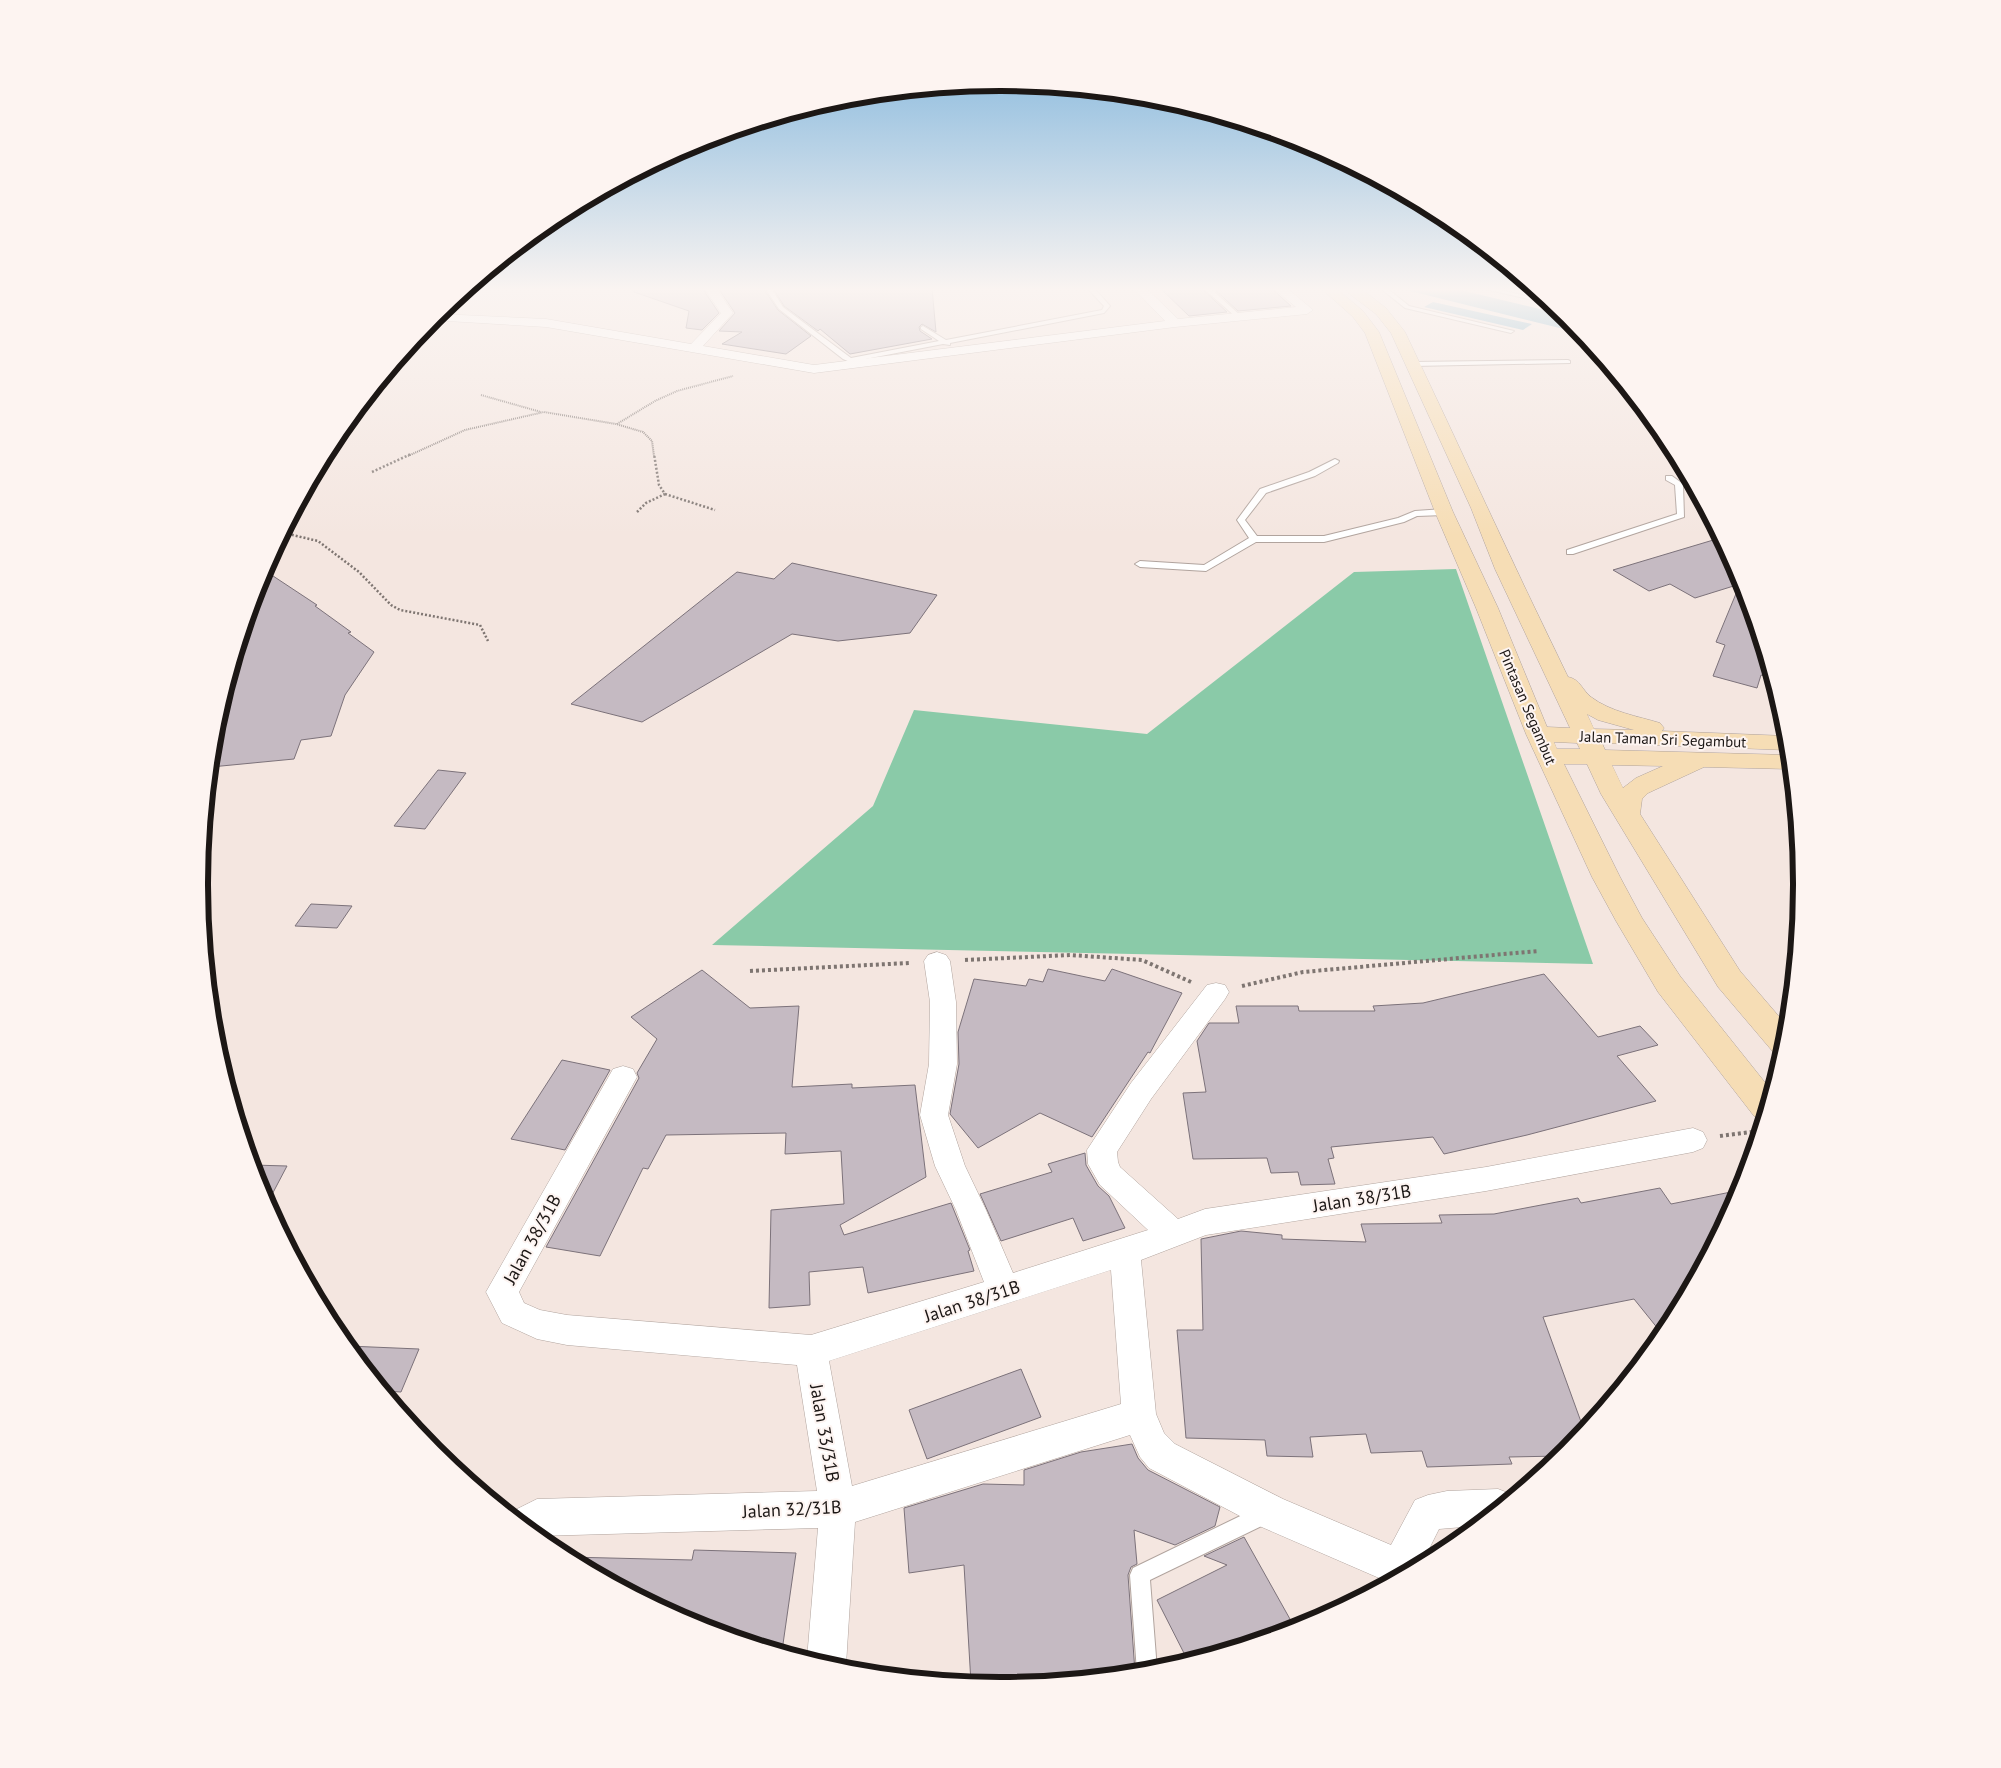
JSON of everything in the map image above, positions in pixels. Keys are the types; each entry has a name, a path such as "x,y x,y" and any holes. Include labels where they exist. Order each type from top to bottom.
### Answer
{"main road":[{"name":"Pintasan Segambut","path":"1387,371 1444,512 1487,608 1543,745 1606,877 1630,921 1669,984 1762,1102"},
{"path":"1416,371 1480,508 1505,569 1614,794 1729,979 1778,1037"},
{"path":"1552,666 1582,701 1606,715 1700,749"},
{"name":"Jalan Taman Sri Segambut","path":"1543,745 1700,749 1780,744"},
{"path":"1627,814 1629,799 1634,790 1700,749"},
{"name":"Jalan Taman Sri Segambut","path":"1700,749 1783,761"}],"street":[{"path":"937,961 943,1002 943,1064 934,1115 950,1166 971,1210 1004,1291"},
{"path":"1173,1234 1110,1176 1104,1164 1102,1150 1141,1090 1216,992"},
{"name":"Jalan 38/31B","path":"623,1077 502,1292 513,1313 537,1324 567,1330 811,1351 1125,1252 1205,1222 1486,1179 1692,1140"},
{"path":"1125,1252 1138,1415 1152,1445 1162,1456 1270,1512 1400,1569"},
{"name":"Jalan 33/31B","path":"811,1351 838,1509 827,1657"},
{"name":"Jalan 32/31B","path":"529,1521 536,1516 838,1509 1138,1415"},
{"path":"1405,1566 1428,1513 1447,1509 1490,1507"}],"lane":[{"path":"1254,539 1240,520 1263,490 1312,474 1335,461"},
{"path":"1570,552 1681,515 1679,484 1669,478"},
{"path":"1140,564 1206,568 1254,539 1324,538 1401,520 1415,514 1444,512"},
{"path":"1146,1663 1140,1575 1270,1512"}],"path":[{"path":"616,424 655,401 677,392 736,376"},
{"path":"481,395 544,412 616,424 643,432 652,441 659,485 665,494 715,510"},
{"path":"372,472 465,430 544,412"},
{"path":"637,512 646,503 665,494"},
{"path":"289,534 318,541 359,572 391,604 407,612 480,625 488,641"},
{"path":"750,971 1070,954 1142,960 1216,992 1304,972 1538,951"},
{"path":"1692,1140 1753,1132"}],"green space":[{"path":"1456,569 1593,964 712,945 873,806 914,710 1147,734 1354,572"}],"building":[{"path":"1714,540 1735,586 1695,598 1670,584 1649,591 1613,570"},
{"path":"792,563 937,595 910,633 838,641 792,634 642,722 571,704 737,572 774,579"},
{"path":"271,575 317,605 315,606 351,632 348,633 374,652 345,695 331,736 301,740 294,759 217,766 223,729 235,679 250,629"},
{"path":"1737,591 1765,676 1761,675 1757,688 1713,676 1725,645 1716,642"},
{"path":"438,770 466,773 425,829 394,826"},
{"path":"311,904 352,906 337,928 295,926"},
{"path":"1048,969 1105,981 1112,969 1182,993 1150,1053 1148,1052 1092,1137 1040,1113 978,1148 950,1114 959,1064 958,1032 974,979 1026,986 1029,979 1043,982"},
{"path":"702,970 750,1008 799,1006 792,1087 852,1084 852,1088 915,1085 926,1177 840,1225 844,1235 951,1203 970,1250 968,1251 974,1271 868,1293 863,1267 809,1272 810,1305 769,1308 771,1210 844,1204 841,1151 785,1154 786,1133 666,1135 648,1169 643,1168 600,1256 546,1247 639,1078 637,1073 657,1039 631,1017"},
{"path":"1544,974 1598,1037 1640,1026 1658,1045 1617,1056 1656,1101 1527,1135 1444,1154 1433,1137 1331,1147 1334,1158 1328,1159 1335,1184 1301,1185 1298,1172 1271,1173 1267,1158 1193,1159 1183,1093 1206,1092 1197,1041 1209,1023 1239,1023 1236,1006 1298,1006 1299,1011 1375,1011 1373,1006 1423,1003"},
{"path":"562,1060 610,1070 565,1150 511,1139"},
{"path":"1085,1153 1086,1165 1098,1186 1109,1196 1125,1228 1083,1241 1073,1218 1001,1241 980,1194 1052,1172 1048,1164"},
{"path":"260,1165 287,1166 272,1195"},
{"path":"1660,1188 1671,1204 1731,1192 1687,1280 1657,1328 1634,1299 1543,1317 1582,1423 1549,1456 1509,1457 1512,1464 1427,1467 1422,1451 1371,1453 1366,1434 1310,1437 1313,1457 1267,1456 1265,1440 1186,1438 1177,1330 1203,1330 1201,1239 1241,1231 1282,1235 1282,1239 1366,1242 1361,1224 1442,1223 1439,1215 1494,1214 1578,1198 1581,1203"},
{"path":"357,1346 419,1349 401,1392 392,1391"},
{"path":"1021,1369 1041,1417 927,1459 909,1410"},
{"path":"1132,1444 1138,1458 1148,1470 1220,1507 1215,1526 1175,1545 1134,1530 1137,1564 1131,1567 1128,1575 1135,1665 1052,1675 971,1676 964,1565 909,1573 904,1508 983,1484 1024,1485 1024,1470 1081,1452"},
{"path":"1244,1537 1291,1621 1255,1635 1185,1655 1157,1600 1227,1565 1204,1556"},
{"path":"694,1550 796,1553 783,1646 746,1635 697,1616 650,1595 583,1557 692,1560"}]}
